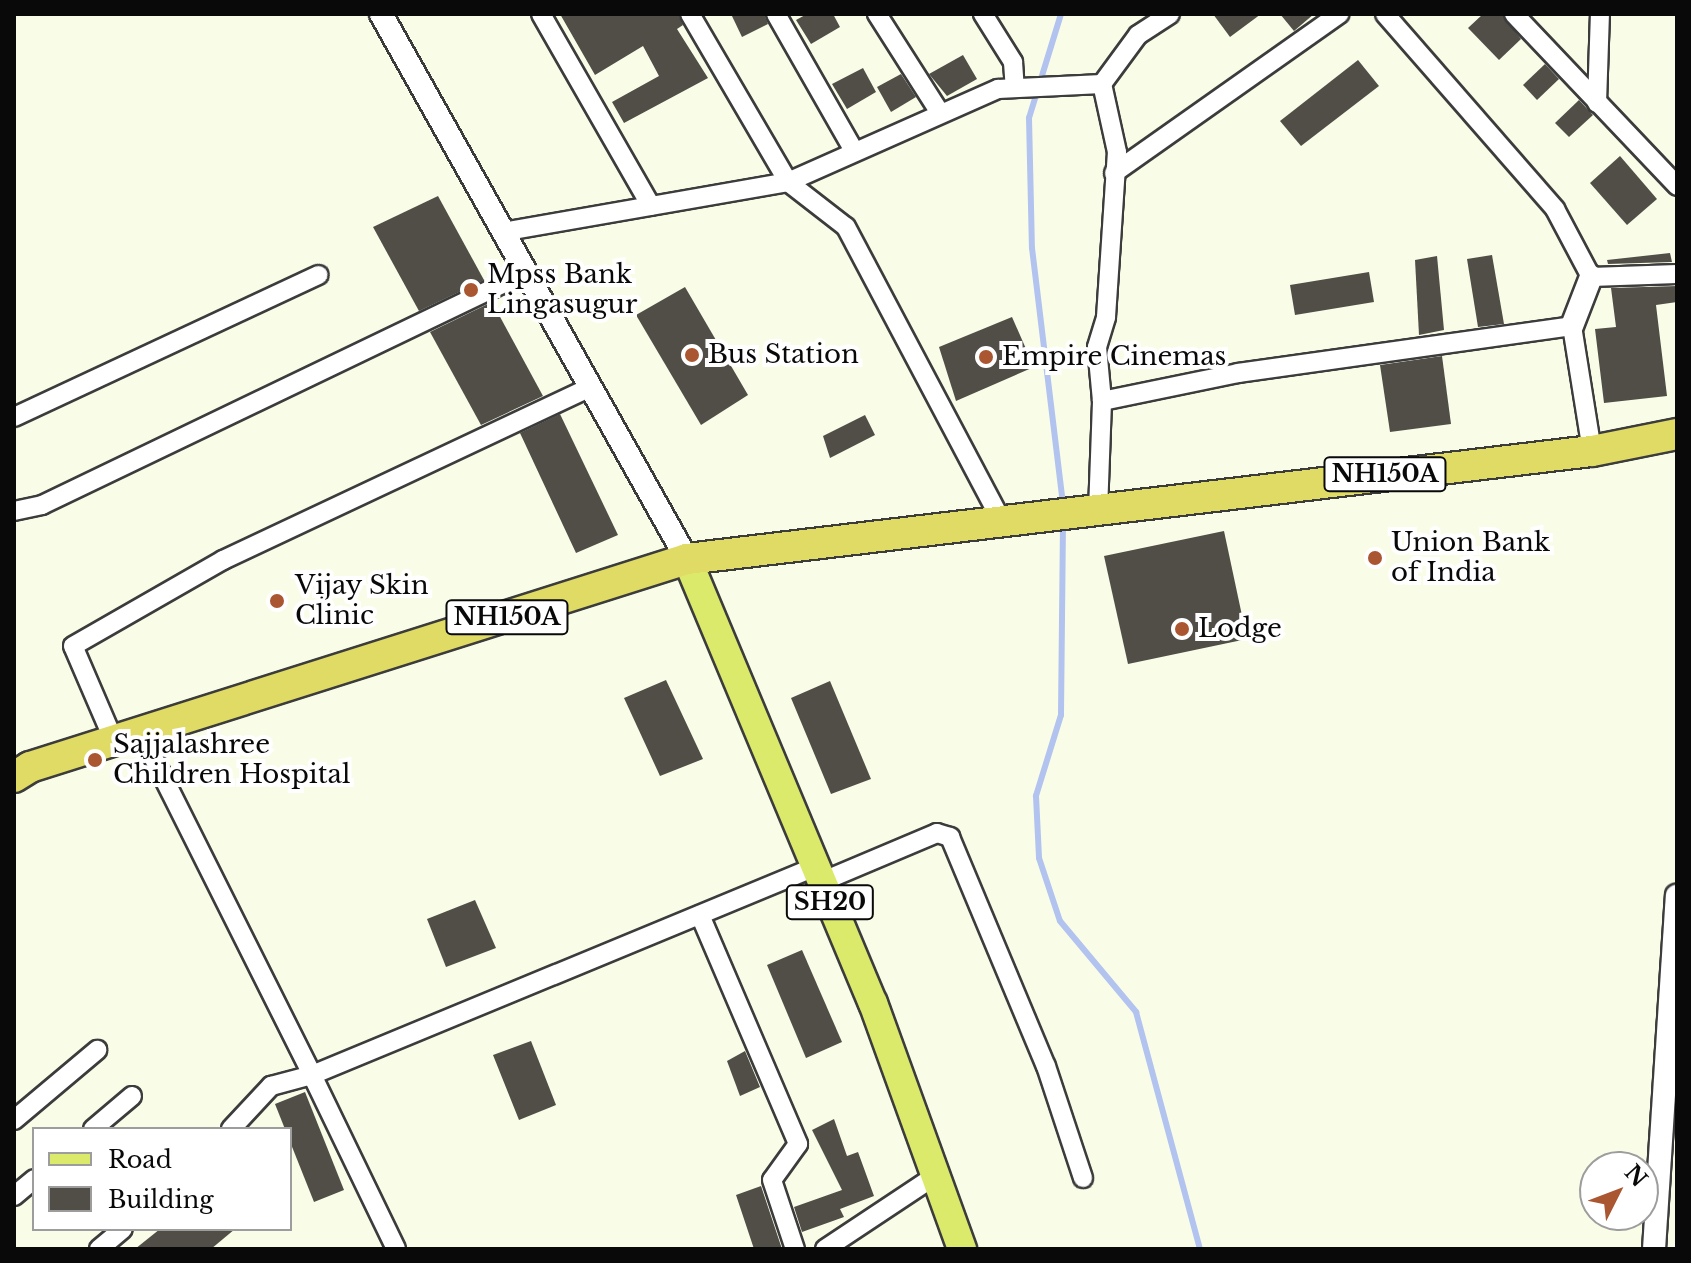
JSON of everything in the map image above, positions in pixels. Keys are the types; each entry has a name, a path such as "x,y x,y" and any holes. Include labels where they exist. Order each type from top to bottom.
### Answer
{"highway":[{"name":"NH150A","path":"14,777 128,737 687,559 1592,451 1677,434"}],"main road":[{"name":"SH20","path":"687,559 818,875 962,1249"}],"street":[{"path":"381,14 687,559"},
{"path":"541,14 651,206"},
{"path":"690,14 788,182 846,227 1008,519"},
{"path":"776,14 854,151"},
{"path":"877,14 940,113"},
{"path":"983,14 1013,62 1007,88"},
{"path":"1095,512 1102,401 1097,347 1106,317 1117,152 1102,84 1138,35 1170,14"},
{"path":"1114,173 1339,14"},
{"path":"1385,14 1555,209 1591,277 1572,326 1592,451"},
{"path":"1514,14 1677,186"},
{"path":"1597,103 1600,14"},
{"path":"502,232 788,182 940,113 1007,88 1102,84"},
{"path":"14,511 42,505 525,273"},
{"path":"1591,277 1677,274"},
{"path":"14,417 319,275"},
{"path":"1102,401 1238,373 1572,326"},
{"path":"396,1249 312,1075 128,737 73,646 223,560 590,387"},
{"path":"233,1127 271,1086 312,1075 700,915 937,833 950,837 1046,1066 1083,1178"},
{"path":"1654,1249 1677,896"},
{"path":"700,915 798,1144 772,1180 795,1249"},
{"path":"14,1120 97,1050"},
{"path":"95,1127 132,1096"},
{"path":"825,1249 935,1176"},
{"path":"14,1196 32,1181"},
{"path":"99,1249 121,1231"}],"building":[{"path":"560,14 678,14 683,25 677,29 708,78 624,123 612,102 659,76 643,46 595,75"},
{"path":"731,14 764,14 768,24 742,37"},
{"path":"807,14 833,14 840,27 811,44 796,20"},
{"path":"1213,14 1261,14 1230,37"},
{"path":"1280,14 1314,14 1294,31"},
{"path":"1483,14 1502,14 1521,39 1499,60 1468,28"},
{"path":"963,55 977,79 947,96 929,74"},
{"path":"1358,60 1379,86 1301,146 1280,121"},
{"path":"1545,64 1559,79 1537,100 1523,85"},
{"path":"863,68 876,92 847,109 832,84"},
{"path":"901,74 916,97 891,112 877,87"},
{"path":"1579,100 1593,115 1569,137 1555,123"},
{"path":"1620,156 1657,199 1627,225 1590,183"},
{"path":"438,196 484,280 419,311 373,227"},
{"path":"1670,253 1672,262 1608,264 1607,260"},
{"path":"1492,255 1504,324 1478,327 1467,259"},
{"path":"1437,256 1444,330 1419,335 1415,260"},
{"path":"1369,272 1374,302 1295,315 1290,285"},
{"path":"1677,286 1677,302 1656,305 1667,396 1604,403 1595,329 1616,327 1611,288"},
{"name":"Bus Station","path":"685,287 748,395 701,425 636,315"},
{"path":"492,302 543,396 481,425 430,332"},
{"name":"Empire Cinemas","path":"1012,317 1034,367 956,401 939,347"},
{"path":"1442,356 1451,424 1390,432 1380,365"},
{"path":"560,414 618,535 576,553 520,433"},
{"path":"865,415 875,435 830,458 823,436"},
{"path":"1224,531 1247,639 1128,664 1104,556"},
{"path":"666,680 703,759 660,776 624,698"},
{"path":"830,681 871,779 831,794 791,698"},
{"path":"475,900 496,948 446,967 427,919"},
{"path":"802,950 842,1042 806,1058 767,965"},
{"path":"531,1041 556,1105 519,1120 493,1055"},
{"path":"745,1051 760,1087 740,1096 727,1061"},
{"path":"305,1092 344,1190 314,1202 292,1147 292,1127 284,1127 275,1104"},
{"path":"834,1119 847,1156 858,1152 874,1196 840,1209 844,1217 802,1232 794,1207 842,1190 812,1130"},
{"path":"761,1186 782,1249 754,1249 736,1195"},
{"path":"158,1231 233,1231 211,1249 135,1249"}],"waterway":[{"path":"1061,14 1029,118 1032,248 1063,504"},
{"path":"1063,523 1061,715 1036,796 1039,858 1060,921 1136,1012 1200,1249"}],"place":[{"name":"Mpss Bank Lingasugur","path":"471,290"},
{"name":"Bus Station","path":"692,355"},
{"name":"Empire Cinemas","path":"986,357"},
{"name":"Union Bank of India","path":"1375,558"},
{"name":"Vijay Skin Clinic","path":"277,601"},
{"name":"Lodge","path":"1182,629"},
{"name":"Sajjalashree Children Hospital","path":"95,760"}]}
